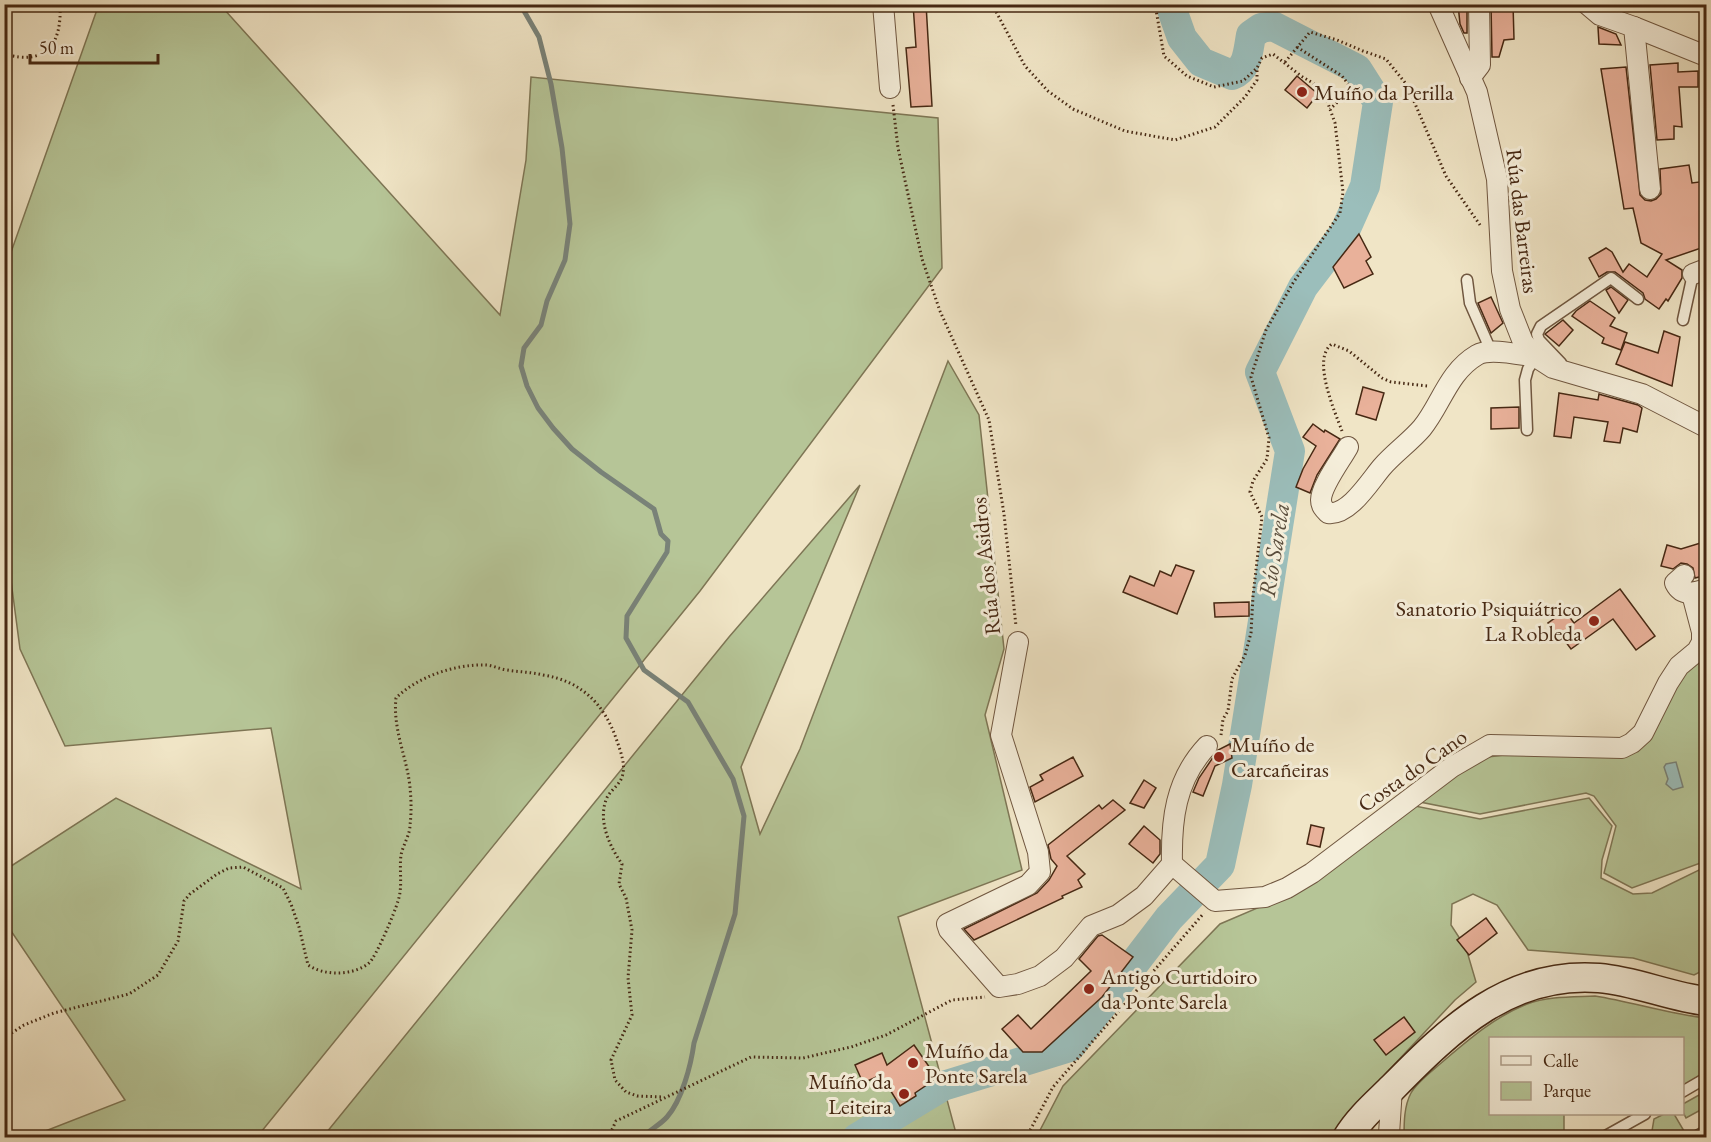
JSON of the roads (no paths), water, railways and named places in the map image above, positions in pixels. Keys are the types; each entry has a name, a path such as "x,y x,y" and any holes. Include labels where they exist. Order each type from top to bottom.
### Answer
{"street":[{"path":"883,4 890,88"},
{"name":"Rúa das Barreiras","path":"1438,4 1477,92 1497,179 1502,272 1510,309 1522,342 1536,357"},
{"path":"1470,78 1480,65 1479,4"},
{"path":"1587,4 1600,15 1707,57"},
{"path":"1634,27 1650,189"},
{"path":"1348,447 1324,489 1321,501 1328,513 1338,513 1362,493 1382,467 1423,427 1446,386 1477,355 1491,351 1536,357 1562,372 1642,394 1707,427"},
{"name":"Costa do Cano","path":"1175,866 1212,899 1265,897 1287,888 1312,873 1452,766 1490,745 1622,748 1643,733 1679,666 1697,651 1702,642 1699,592 1686,593 1677,586 1675,583 1683,575"},
{"name":"Rúa dos Asidros","path":"1018,642 1001,735 1038,852 1040,872 1028,885 948,924 949,930 999,987 1018,984 1040,976 1064,958 1091,926 1118,915 1144,896 1175,866"},
{"path":"1175,866 1173,817 1178,798 1184,781 1199,754 1207,746"},
{"path":"1352,1131 1423,1055 1476,1012 1498,999 1547,982 1575,978 1600,978 1707,1001"},
{"path":"1390,1136 1392,1088"},
{"path":"1352,1131 1377,1123 1390,1136"}],"lane":[{"path":"1683,320 1700,272"},
{"path":"1562,372 1561,363 1539,340 1537,334 1541,326 1611,278 1638,299"},
{"path":"1467,280 1470,303 1491,351"},
{"path":"1527,430 1525,380 1528,369 1536,357"},
{"path":"1684,1091 1707,1078"},
{"path":"1602,1137 1641,1115"},
{"path":"1695,1137 1707,1131"}],"water":[{"path":"1676,762 1683,787 1673,790 1666,784 1668,779 1664,767 1666,764"}],"waterway":[{"path":"520,4 539,37 551,84 562,148 570,224 565,260 547,301 541,325 524,348 521,366 527,386 538,408 572,449 654,509 661,534 668,541 667,552 627,616 626,638 644,670 688,702 733,779 744,816 735,914 694,1043 685,1082 667,1117 642,1138"},
{"name":"Río Sarela","path":"857,1138 943,1086 1070,1047 1169,918 1220,865 1237,785 1290,451 1260,372 1303,287 1344,233 1365,186 1378,102 1357,69 1273,26 1261,28 1251,35 1244,64 1232,75 1201,62 1182,38 1170,4"}],"place":[{"name":"Muíño da Perilla","path":"1302,92"},
{"name":"Sanatorio Psiquiátrico La Robleda","path":"1594,621"},
{"name":"Muíño de Carcañeiras","path":"1219,757"},
{"name":"Antigo Curtidoiro da Ponte Sarela","path":"1089,989"},
{"name":"Muíño da Ponte Sarela","path":"913,1063"},
{"name":"Muíño da Leiteira","path":"904,1094"}]}
